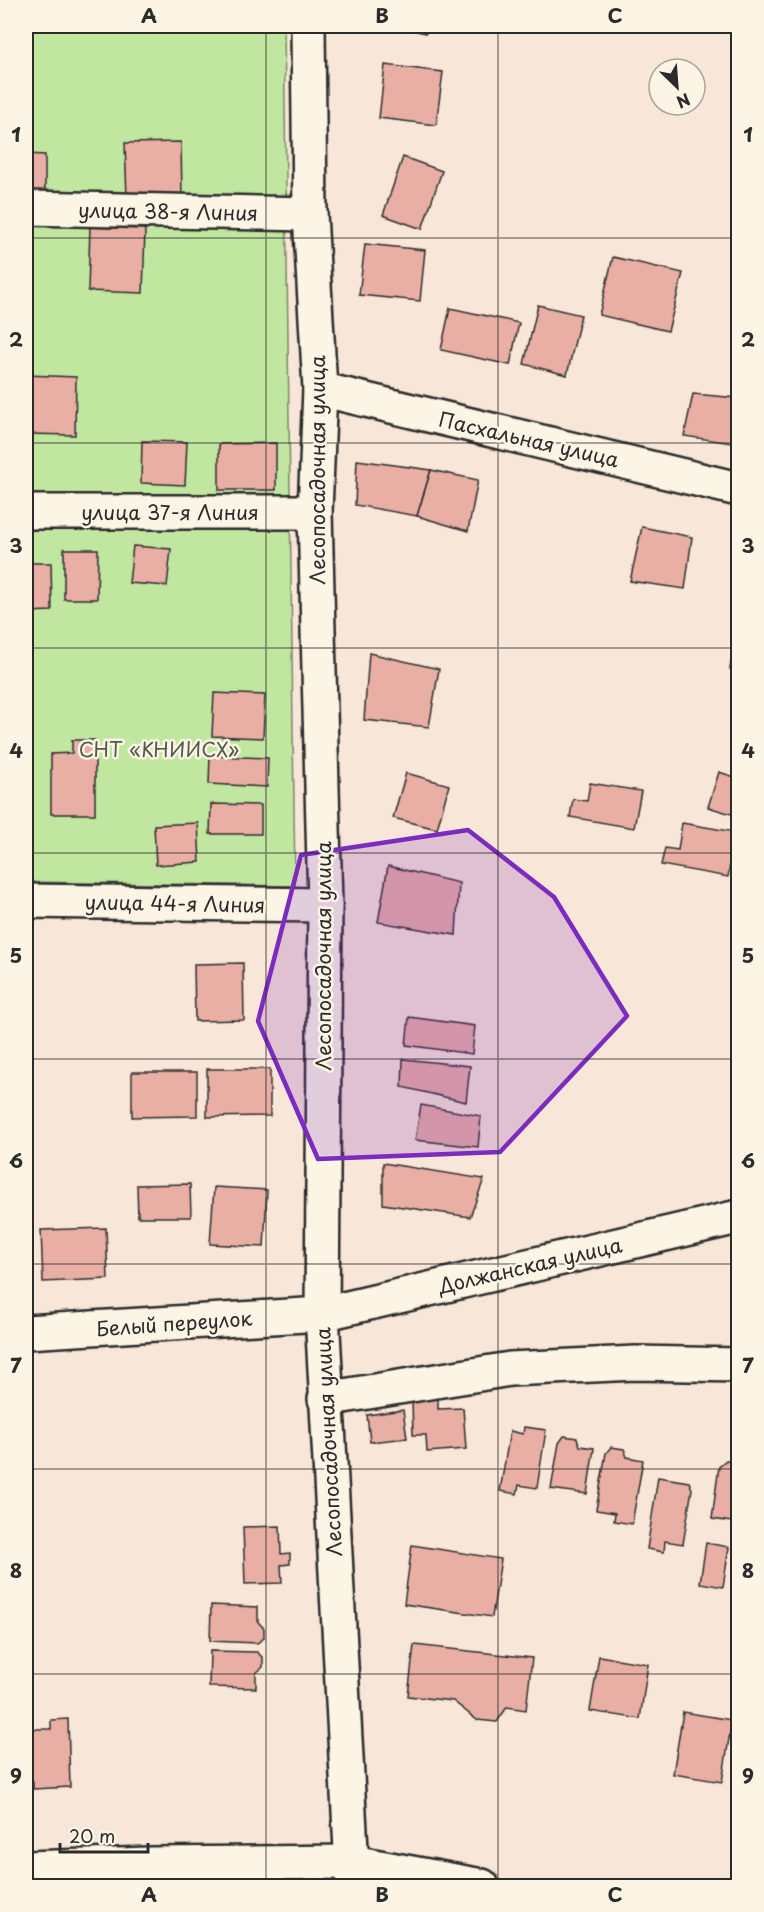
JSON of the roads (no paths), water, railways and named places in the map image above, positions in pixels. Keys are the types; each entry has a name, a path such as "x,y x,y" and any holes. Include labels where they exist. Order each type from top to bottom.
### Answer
{"street":[{"name":"Лесопосадочная улица","path":"308,26 310,214 320,389 315,512 325,905 322,1314 353,1874"},
{"name":"улица 38-я Линия","path":"26,208 310,214"},
{"name":"Пасхальная улица","path":"320,389 738,489"},
{"name":"улица 37-я Линия","path":"26,512 315,512"},
{"name":"улица 44-я Линия","path":"26,901 325,905"},
{"name":"Должанская улица","path":"322,1314 738,1217"},
{"name":"Белый переулок","path":"26,1332 322,1314"},
{"path":"325,1399 510,1369 635,1363 738,1365"},
{"path":"26,1868 353,1874 482,1887"}],"park label":[{"name":"СНТ «КНИИСХ»","path":"159,749"}]}
